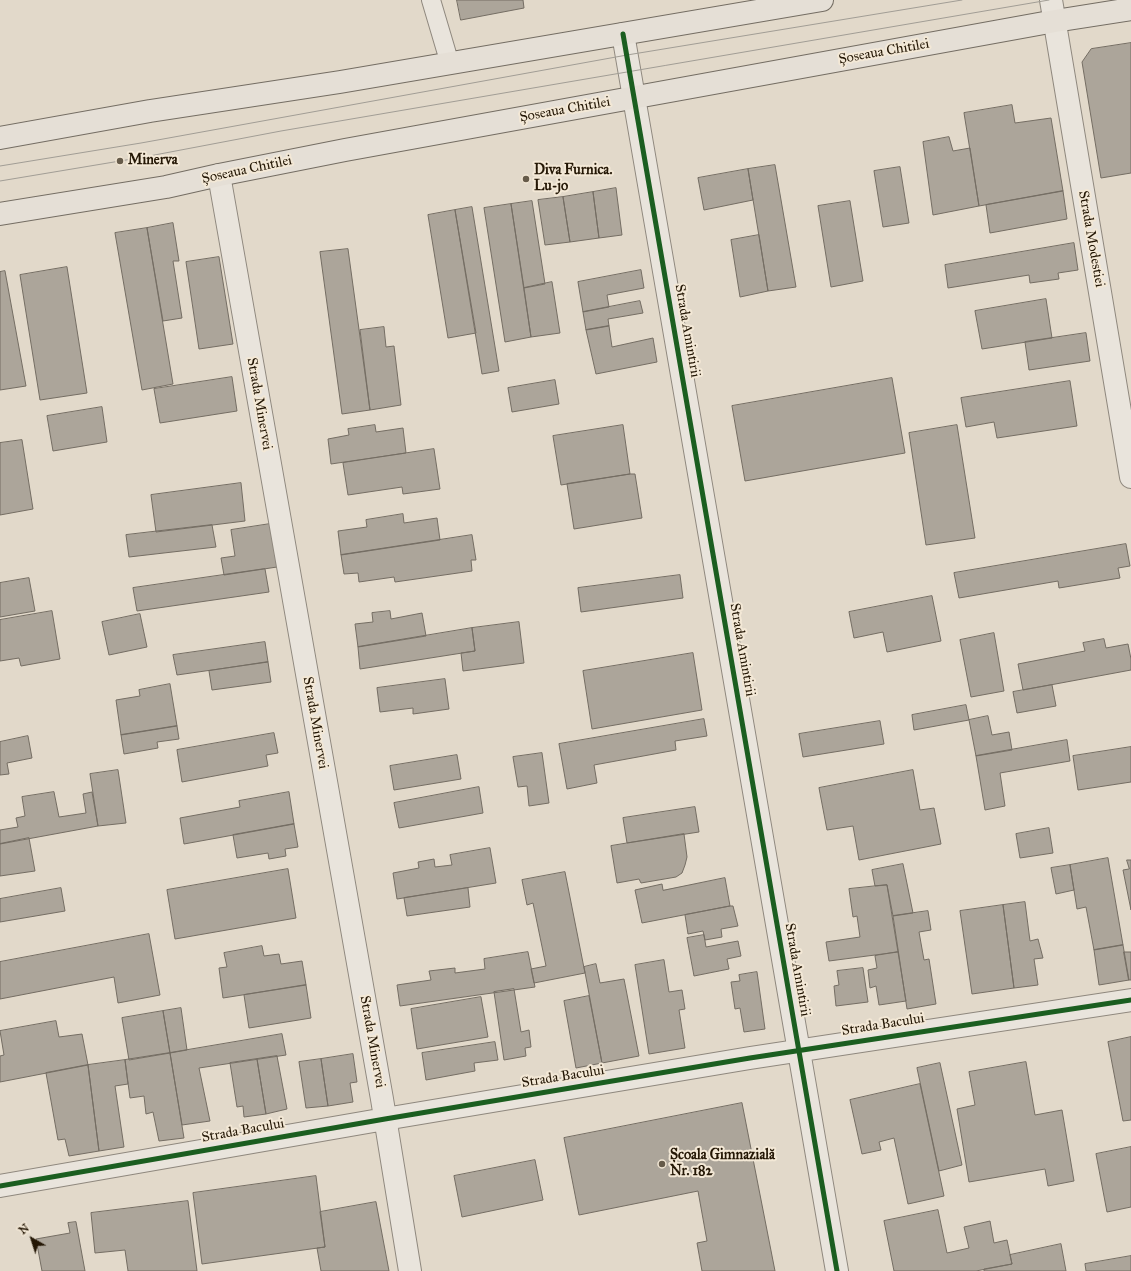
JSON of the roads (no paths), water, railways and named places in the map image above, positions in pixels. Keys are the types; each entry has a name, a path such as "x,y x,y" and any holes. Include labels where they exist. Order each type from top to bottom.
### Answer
{"main road":[{"path":"0,138 150,111 450,64 822,0"},
{"name":"Șoseaua Chitilei","path":"0,214 166,187 345,150 1055,21 1131,9"}],"street":[{"name":"Strada Modestiei","path":"1051,0 1131,477"},
{"name":"Strada Amintirii","path":"623,34 837,1271"},
{"name":"Strada Minervei","path":"219,175 385,1119 410,1271"},
{"name":"Strada Bacului","path":"0,1186 385,1119 799,1050 1131,1000"}],"lane":[{"path":"431,0 450,64"}],"tram line":[{"path":"0,166 141,143 627,55 962,0"},
{"path":"0,181 144,157 281,131 1049,0"}],"place":[{"name":"Minerva","path":"120,161"},
{"name":"Diva Furnica. Lu-jo","path":"526,179"},
{"name":"Școala Gimnazială Nr. 182","path":"662,1164"}]}
